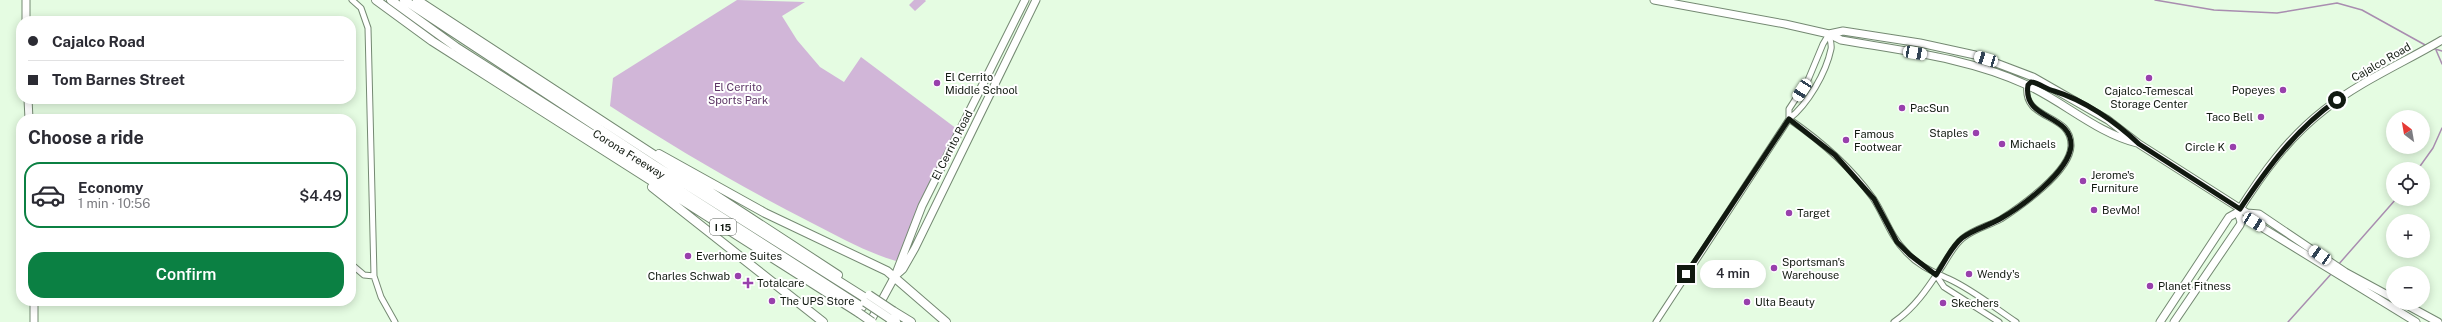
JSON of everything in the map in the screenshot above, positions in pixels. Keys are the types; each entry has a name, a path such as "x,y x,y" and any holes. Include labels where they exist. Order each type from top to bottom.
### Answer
{"highway":[{"name":"Corona Freeway","path":"376,0 432,41 790,270 864,303 891,317 912,322"},
{"path":"391,0 456,47 708,209 864,303 902,322"},
{"path":"404,0 480,52 821,272 864,303"},
{"name":"Corona Freeway","path":"418,0 601,122 864,303 871,322"},
{"path":"601,122 765,213 895,276 946,322"},
{"path":"587,140 662,195 823,322"},
{"path":"708,209 790,270"}],"main road":[{"path":"26,0 26,16"},
{"name":"El Cerrito Road","path":"871,322 895,276 922,206 1025,0"},
{"name":"El Cerrito Road","path":"895,276 903,269 915,248 1036,0"},
{"path":"1654,0 1829,34 1841,40 1970,64 2028,85 2053,97 2120,139 2139,144"},
{"path":"1829,34 1843,31 1920,43 1975,55 2033,77 2108,120 2139,144 2239,210 2247,213 2254,222 2327,264 2416,322"},
{"name":"Cajalco Road","path":"2160,322 2229,217 2239,210 2282,149 2309,122 2337,100 2442,40"},
{"path":"2028,85 2035,82 2061,92"},
{"path":"28,104 29,114"},
{"name":"Cajalco Road","path":"2174,322 2240,225 2239,210"},
{"path":"2343,274 2386,295"},
{"path":"34,306 34,322"},
{"path":"2416,310 2438,322"}],"street":[{"path":"352,0 361,8 368,28 374,276 381,297 394,322"},
{"path":"1789,119 1789,109 1808,80 1823,44 1829,34"},
{"path":"1656,322 1789,119 1801,107 1827,63 1832,48 1829,34"},
{"path":"1894,322 1915,305 1962,239 2021,206 2049,181 2070,153 2070,140 2065,129 2029,104 2026,96 2028,85"},
{"path":"1789,119 1835,155 1874,199 1897,242 1910,255 1936,275 1944,287 1999,322"},
{"path":"356,268 364,275 374,276"},
{"path":"1936,275 1949,279 2016,322"}],"green space":[{"name":"El Cerrito Sports Park","path":"737,0 805,2 782,16 797,40 820,67 844,82 861,57 957,129 935,172 925,206 896,261 873,253 784,209 684,152 610,106 613,78"},
{"path":"914,0 926,1 915,11 909,5"}],"waterway":[{"path":"2155,0 2214,10 2277,13 2337,3 2362,10 2427,46"},
{"path":"2432,48 2442,51"},
{"path":"2436,50 2442,64"},
{"path":"2423,162 2433,148 2442,128"},
{"path":"2338,265 2390,206"},
{"path":"2288,322 2332,273"}],"place":[{"name":"Cajalco-Temescal Storage Center","path":"2149,78"},
{"name":"El Cerrito Middle School","path":"937,83"},
{"name":"Popeyes","path":"2283,90"},
{"name":"PacSun","path":"1902,108"},
{"name":"Taco Bell","path":"2261,117"},
{"name":"Staples","path":"1976,133"},
{"name":"Famous Footwear","path":"1846,140"},
{"name":"Michaels","path":"2002,144"},
{"name":"Circle K","path":"2233,147"},
{"name":"Jerome's Furniture","path":"2083,181"},
{"name":"BevMo!","path":"2094,210"},
{"name":"Target","path":"1789,213"},
{"name":"Everhome Suites","path":"688,256"},
{"name":"Sportsman's Warehouse","path":"1774,268"},
{"name":"Wendy's","path":"1969,274"},
{"name":"Charles Schwab","path":"738,276"},
{"name":"Totalcare","path":"748,283"},
{"name":"Planet Fitness","path":"2150,286"},
{"name":"The UPS Store","path":"772,301"},
{"name":"Ulta Beauty","path":"1747,302"},
{"name":"Skechers","path":"1943,303"}],"route":[{"path":"1686,274 1789,119 1815,137 1835,155 1874,199 1887,226 1897,242 1920,264 1936,275 1955,246 1962,239 2021,206 2049,181 2070,153 2070,140 2062,125 2029,104 2026,96 2028,85 2031,82 2035,82 2054,92 2061,92 2088,107 2125,131 2139,144 2240,209 2287,143 2304,126 2337,100"}]}
